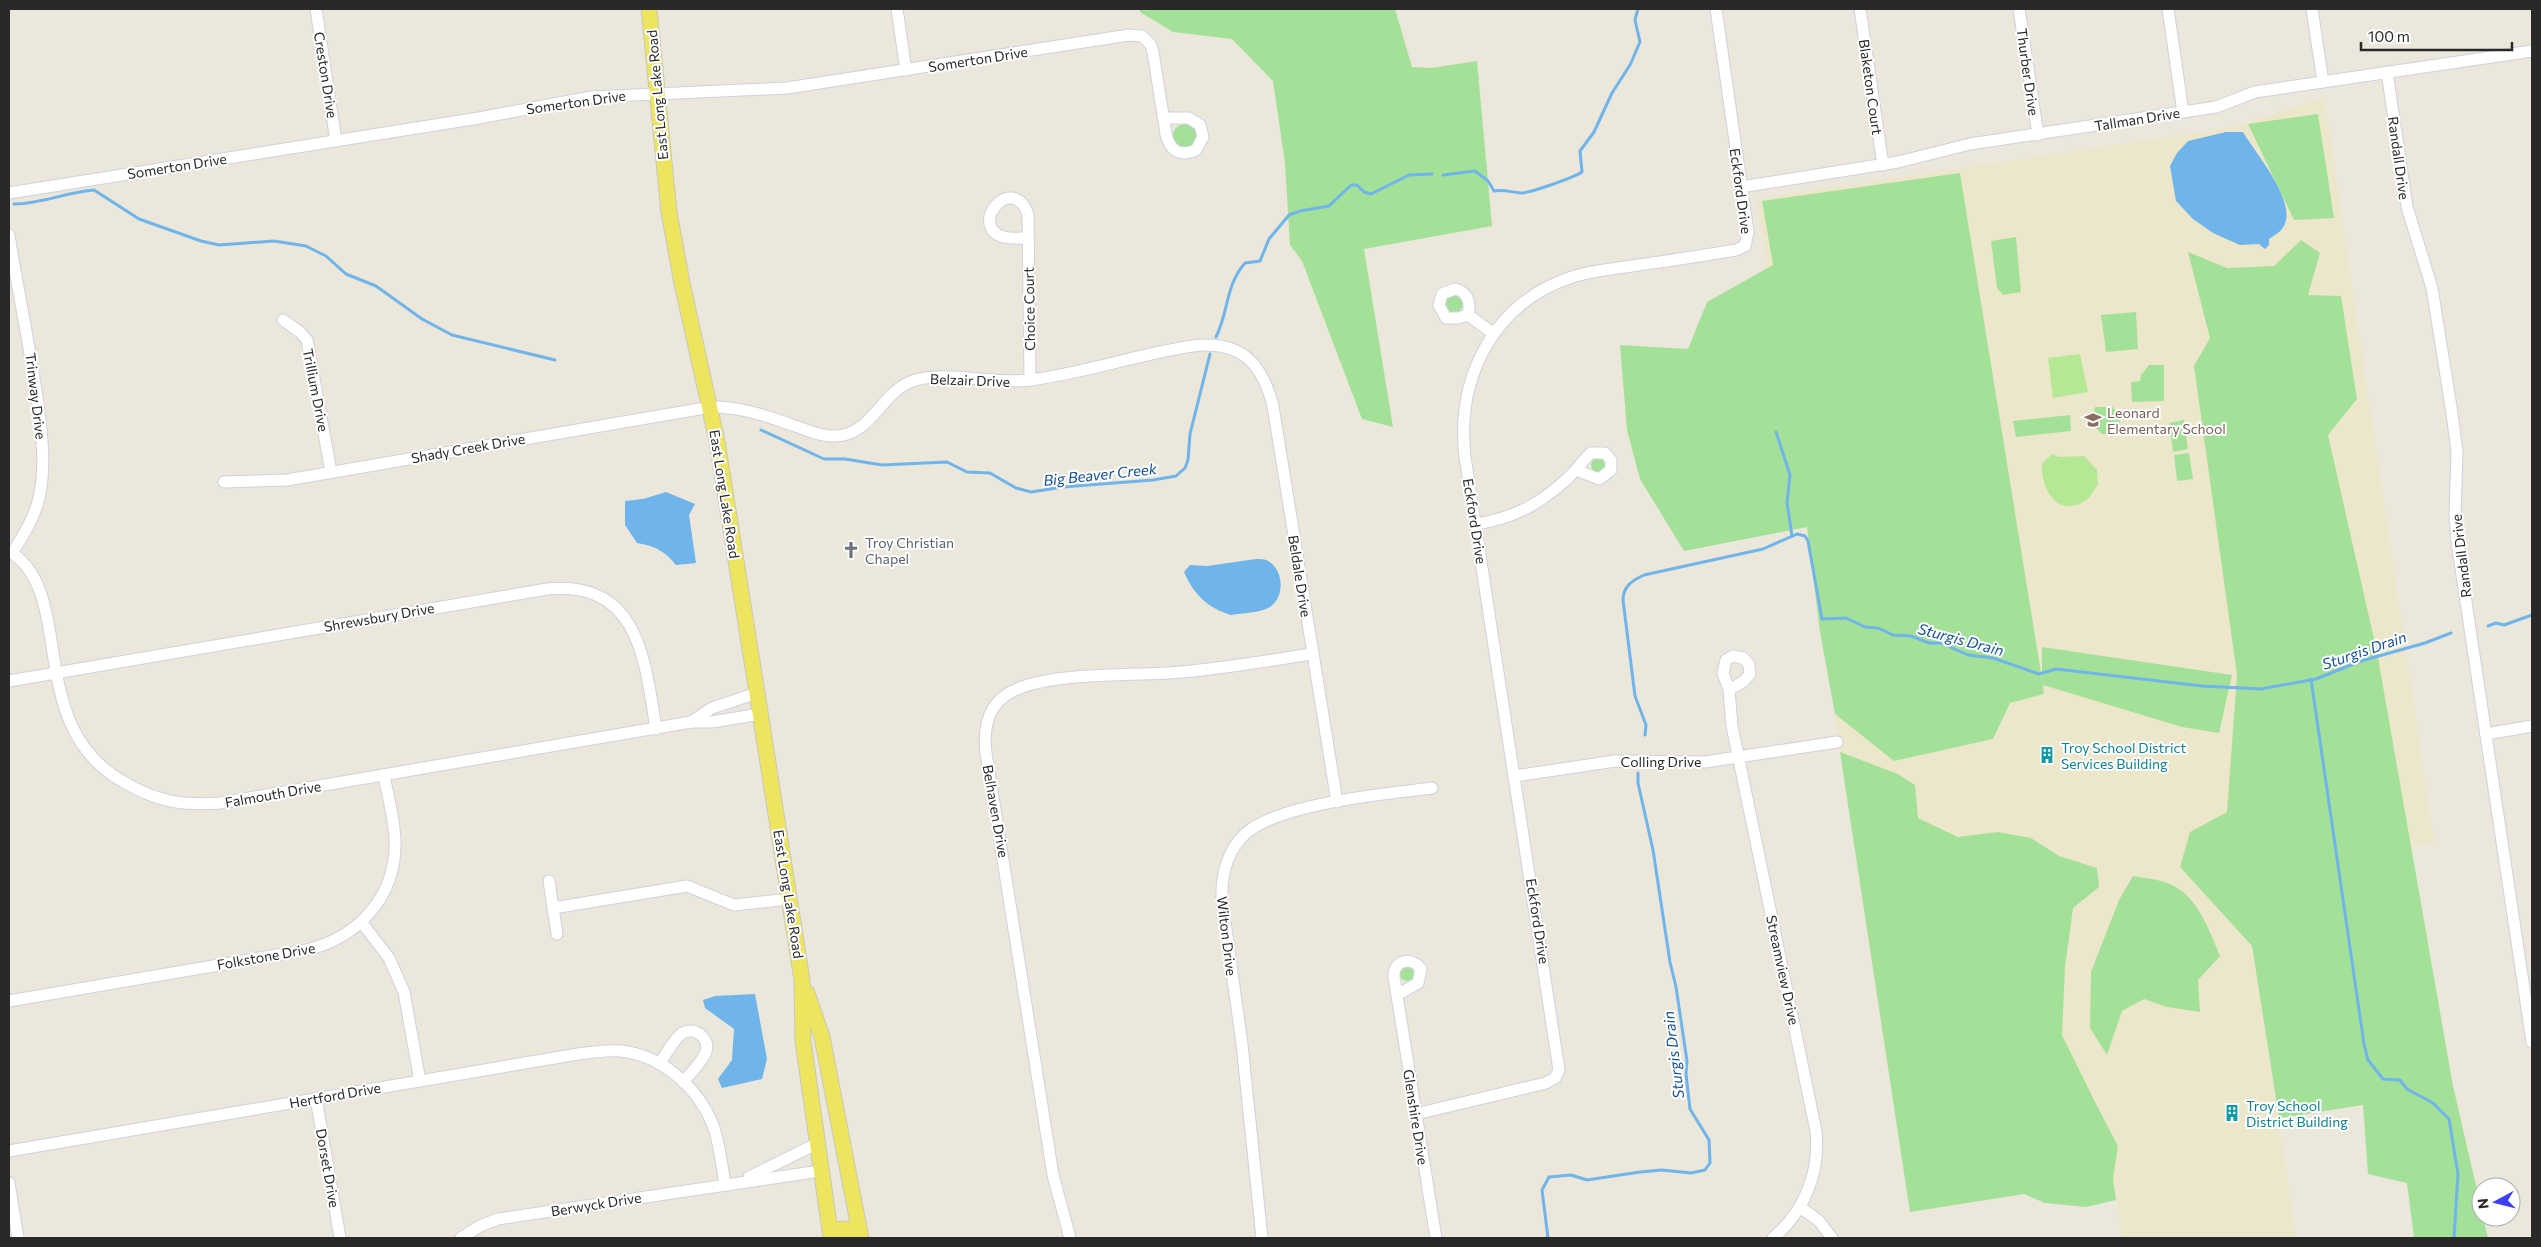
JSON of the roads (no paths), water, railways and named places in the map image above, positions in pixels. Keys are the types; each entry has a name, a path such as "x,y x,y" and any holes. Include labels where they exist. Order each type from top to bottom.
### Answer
{"main road":[{"name":"East Long Lake Road","path":"649,9 669,212 682,283 711,407 757,693 802,980 803,1041 816,1144 831,1234"},
{"name":"East Long Lake Road","path":"802,980 822,1037 861,1238"},
{"path":"811,1100 818,1096 827,1099 841,1170 846,1179 851,1180"},
{"path":"831,1234 842,1227 847,1229 852,1238"}],"street":[{"name":"Creston Drive","path":"316,9 336,140"},
{"path":"897,9 906,70"},
{"name":"Eckford Drive","path":"1416,1114 1546,1083 1555,1078 1559,1070 1463,439 1464,409 1474,369 1494,334 1512,314 1532,298 1572,277 1740,250 1745,246 1749,236 1716,9"},
{"name":"Blaketon Court","path":"1860,9 1882,165"},
{"name":"Thurber Drive","path":"2019,9 2038,135"},
{"path":"2168,9 2183,112"},
{"path":"2312,9 2323,82"},
{"name":"Somerton Drive","path":"9,193 591,98 657,93 774,89 1129,35 1146,38 1153,52 1163,118"},
{"name":"Tallman Drive","path":"1741,187 1882,165 1963,146 2223,106 2255,92 2532,50"},
{"name":"Randall Drive","path":"2387,72 2407,207 2432,288 2452,413 2457,452 2456,529 2532,1042"},
{"name":"Trinway Drive","path":"9,235 34,375 43,460 41,484 35,510 26,530 10,552"},
{"name":"Choice Court","path":"1027,238 1030,380"},
{"path":"1468,315 1494,334"},
{"name":"Trillium Drive","path":"283,320 300,332 306,340 331,472"},
{"name":"Belzair Drive","path":"711,407 750,412 813,432 835,436 854,431 868,421 895,391 917,380 941,377 991,381 1030,380 1200,345 1229,348 1247,357"},
{"name":"Beldale Drive","path":"1247,357 1260,371 1266,381 1273,406 1337,802"},
{"name":"Shady Creek Drive","path":"224,482 272,482 711,407"},
{"path":"1476,524 1501,520 1521,513 1544,499 1576,470"},
{"name":"Falmouth Drive","path":"10,552 32,573 39,587 55,673 67,718 87,751 114,777 161,800 183,803 220,803 691,722 712,722 760,714"},
{"name":"Shrewsbury Drive","path":"9,681 538,590 571,588 592,592 606,600 621,612 630,624 643,657 656,729"},
{"name":"Belhaven Drive","path":"1070,1238 1053,1175 986,753 985,728 987,718 1000,699 1013,690 1028,685 1087,677 1208,670 1312,654"},
{"name":"Streamview Drive","path":"1729,690 1729,709 1738,757 1816,1130 1817,1151 1814,1169 1800,1207 1773,1238"},
{"name":"Falmouth Drive","path":"691,722 712,708 757,693"},
{"path":"2486,734 2532,726"},
{"name":"Colling Drive","path":"1515,776 1615,761 1688,763 1837,742"},
{"name":"Folkstone Drive","path":"9,1000 306,950 333,942 362,923 379,901 392,868 395,841 384,775"},
{"name":"Wilton Drive","path":"1262,1238 1242,1044 1223,908 1224,873 1228,858 1236,845 1252,828 1279,816 1337,802 1432,788"},
{"path":"549,881 557,934"},
{"path":"553,908 686,886 734,905 789,899"},
{"path":"362,923 388,958 404,992 420,1081"},
{"name":"Glenshire Drive","path":"1397,995 1436,1238"},
{"path":"659,1064 680,1034 690,1030 699,1033 705,1041 706,1053 683,1082"},
{"name":"Hertford Drive","path":"9,1151 316,1098 608,1051 640,1055 659,1064 683,1082 697,1098 711,1120 731,1183"},
{"name":"Dorset Drive","path":"316,1098 340,1238"},
{"name":"Berwyck Drive","path":"731,1183 764,1171 816,1144"},
{"name":"Berwyck Drive","path":"460,1238 498,1219 820,1171"},
{"path":"9,1183 18,1238"},
{"path":"1800,1207 1819,1221 1832,1238"}],"water":[{"path":"2226,132 2243,132 2274,179 2286,207 2286,219 2282,229 2269,239 2269,245 2265,249 2259,244 2240,245 2213,233 2193,219 2176,201 2170,166 2177,153 2188,141"},
{"path":"666,492 695,504 689,515 696,563 676,565 659,550 637,543 625,525 625,501 643,499"},
{"path":"1256,559 1268,561 1273,565 1280,577 1281,584 1275,603 1266,609 1256,612 1231,615 1215,609 1197,594 1184,572 1190,565 1207,566"},
{"path":"755,994 767,1059 762,1079 722,1088 718,1079 732,1060 734,1029 705,1008 703,1000 715,996"}],"waterway":[{"name":"Big Beaver Creek","path":"1443,175 1475,171 1488,181 1494,191 1504,190 1525,193 1582,172 1580,151 1594,132 1612,93 1630,65 1640,42 1635,20 1638,9"},
{"name":"Big Beaver Creek","path":"1216,337 1230,290 1239,272 1245,263 1260,261 1269,239 1289,215 1329,206 1351,185 1357,185 1364,192 1371,194 1409,175 1432,174"},
{"name":"Big Beaver Creek","path":"14,204 94,190 139,219 201,241 219,245 274,241 306,246 326,256 346,274 376,286 422,319 452,335 555,360"},
{"name":"Big Beaver Creek","path":"761,430 824,459 845,459 882,465 947,462 967,472 990,473 1016,488 1031,492 1063,487 1153,480 1176,476 1185,468 1188,460 1190,434 1210,354"},
{"path":"1776,432 1790,475 1787,502 1792,536"},
{"name":"Sturgis Drain","path":"1645,735 1646,725 1635,696 1623,600 1627,587 1644,575 1763,549 1797,534 1805,536 1808,541 1822,619 1846,618 1865,627 1878,628 1893,635 1911,636 1929,643 1941,643 1968,655 1993,658 2039,674 2056,669 2202,686 2261,689 2316,679 2361,661 2425,643 2451,633"},
{"name":"Sturgis Drain","path":"2488,626 2496,623 2504,625 2532,615"},
{"path":"2311,679 2364,1044 2368,1060 2383,1079 2400,1080 2407,1089 2433,1103 2449,1119 2458,1174 2454,1238"},
{"name":"Sturgis Drain","path":"1548,1238 1542,1190 1549,1177 1571,1175 1587,1180 1662,1170 1691,1173 1705,1170 1710,1163 1709,1140 1690,1109 1686,1074 1687,1061 1676,987 1670,962 1653,850 1638,783 1638,773"}],"place":[{"name":"Leonard Elementary School","path":"2093,420"},
{"name":"Troy Christian Chapel","path":"851,550"},
{"name":"Troy School District Services Building","path":"2047,755"},
{"name":"Troy School District Building","path":"2232,1113"}]}
